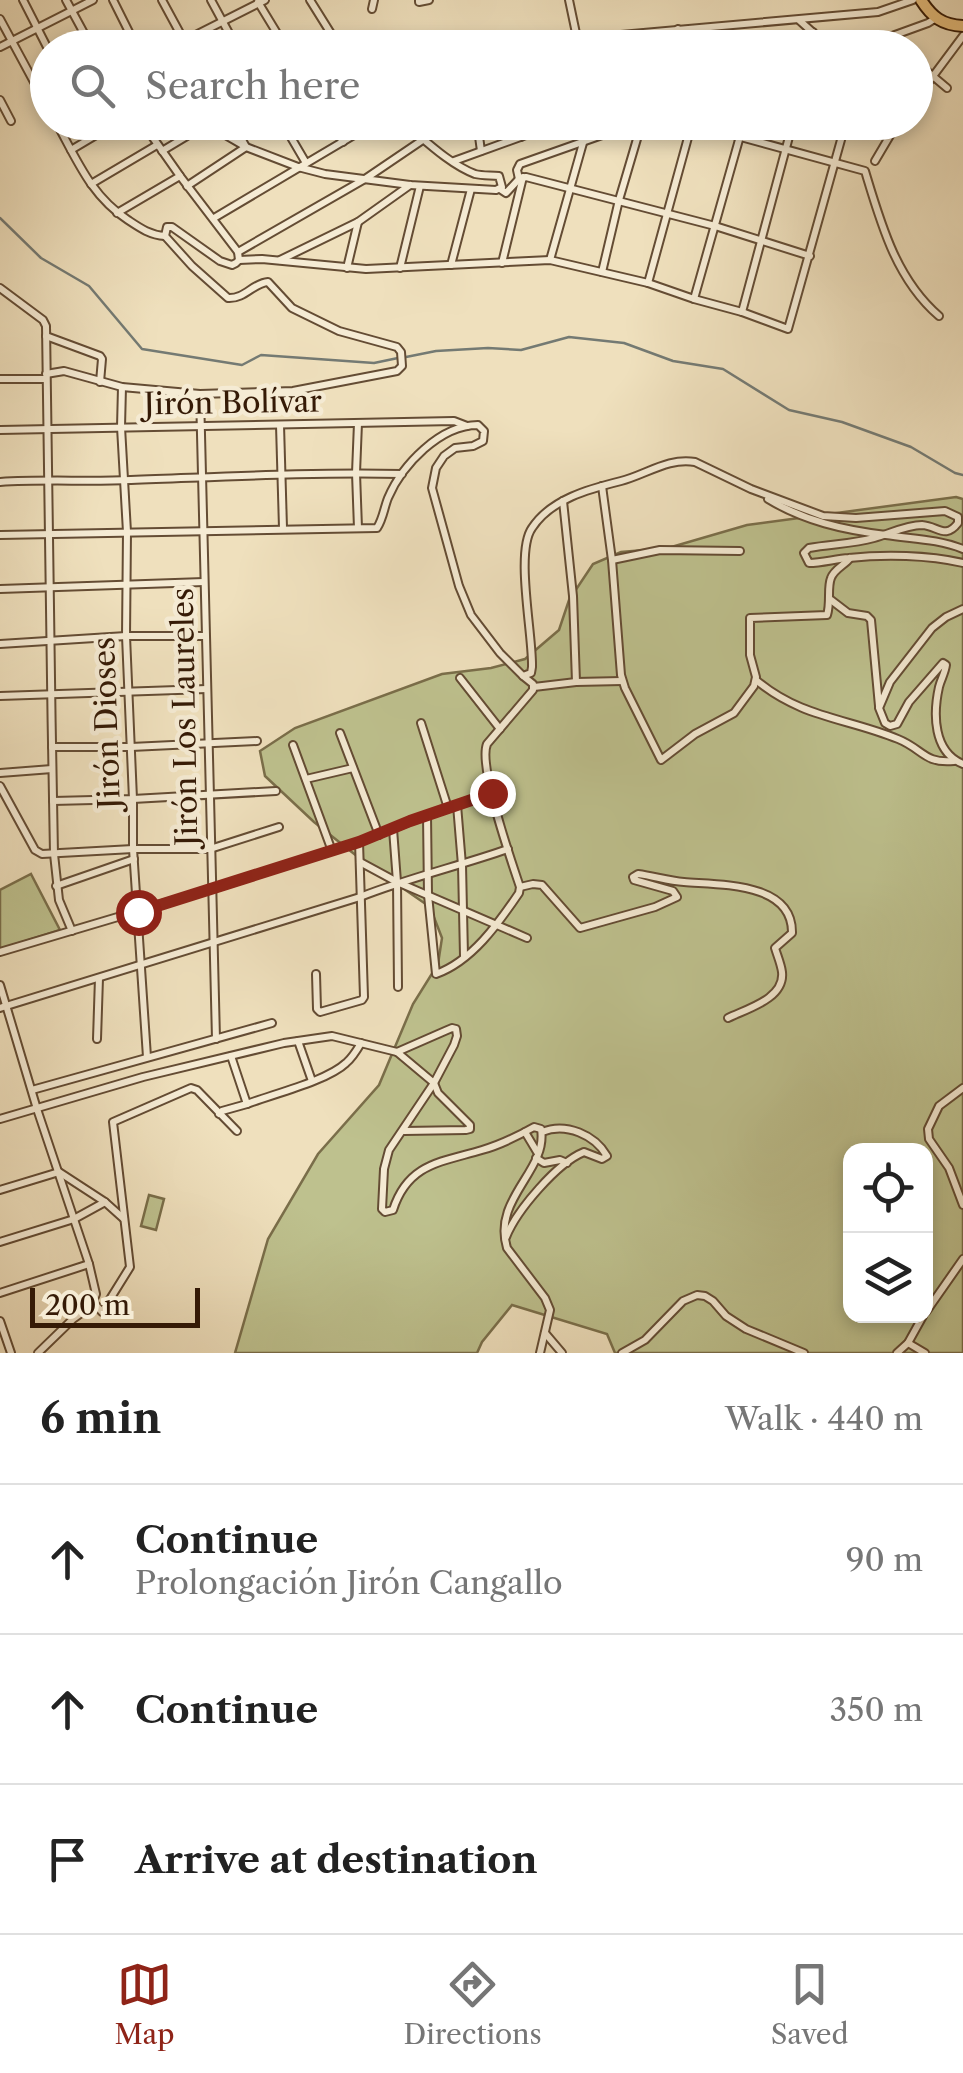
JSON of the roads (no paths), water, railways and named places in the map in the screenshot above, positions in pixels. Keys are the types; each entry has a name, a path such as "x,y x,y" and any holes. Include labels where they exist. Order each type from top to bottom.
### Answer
{"highway":[{"path":"917,0 942,23 963,26"}],"street":[{"path":"23,0 37,28"},
{"path":"66,0 82,30"},
{"path":"33,30 93,0"},
{"path":"112,0 128,30"},
{"path":"162,0 178,30"},
{"path":"210,0 227,30"},
{"path":"310,0 327,30"},
{"path":"372,10 374,0"},
{"path":"419,0 429,0"},
{"path":"569,0 575,30"},
{"path":"670,30 878,12 917,0"},
{"path":"208,30 260,1 276,30"},
{"path":"906,30 936,18"},
{"path":"0,19 30,75"},
{"path":"798,19 811,30"},
{"path":"0,48 30,32"},
{"path":"933,75 963,36"},
{"path":"933,77 947,88"},
{"path":"0,100 11,121"},
{"path":"0,379 64,371 122,387 200,394 313,388 397,372 404,362 397,347 339,331 292,308 268,282 241,297 228,298 165,236 148,232 100,198 66,140"},
{"path":"71,150 88,140"},
{"path":"154,140 238,256 348,268 550,260 648,283 788,329 841,140"},
{"path":"90,184 174,140"},
{"path":"235,140 298,167 344,178 420,186 501,188"},
{"path":"242,140 246,146"},
{"path":"293,140 306,163"},
{"path":"213,218 346,140"},
{"path":"165,236 167,227 172,227 220,261 232,265 238,256 423,140"},
{"path":"425,140 478,175 499,176 506,193 521,178"},
{"path":"479,140 481,151"},
{"path":"453,161 513,140"},
{"path":"502,263 521,178 517,170 520,164 590,140"},
{"path":"602,272 635,140"},
{"path":"648,283 685,140"},
{"path":"694,299 740,140"},
{"path":"755,140 866,170 891,252 920,298 940,316"},
{"path":"742,312 788,140"},
{"path":"875,160 886,140"},
{"path":"550,260 584,142"},
{"path":"187,186 246,146"},
{"path":"117,213 180,176"},
{"path":"521,178 619,200 810,256"},
{"path":"279,261 358,222 410,185"},
{"path":"400,268 420,186"},
{"path":"451,265 471,188"},
{"path":"348,268 358,222"},
{"path":"0,288 43,320 46,336 54,854 58,900 72,931"},
{"path":"46,336 100,356 100,382"},
{"name":"Jirón Dioses","path":"122,387 133,849 147,1057"},
{"name":"Jirón Los Laureles","path":"200,394 216,1039"},
{"name":"Jirón Bolívar","path":"0,430 454,422 467,426"},
{"path":"358,423 358,528"},
{"path":"280,425 283,528"},
{"path":"0,535 379,526 402,474 427,448 467,426 481,427 483,440 455,448 440,462 433,478 436,504 470,615 534,687"},
{"path":"523,676 531,673 532,659 525,554 531,528 575,494 669,464 696,462 816,522 936,540 963,549"},
{"path":"0,482 402,474"},
{"path":"602,486 622,681 661,760 695,734 734,713 756,680"},
{"path":"750,489 824,516 856,518 945,511 958,517 958,523 948,532 922,525 870,540 809,548 804,553 806,560 814,564 850,558 963,563"},
{"path":"563,501 573,596 576,682"},
{"path":"612,560 660,550 740,551"},
{"path":"850,558 831,577 831,600 825,615 750,618 750,656 756,680 773,694 808,712 898,738 934,761 959,763"},
{"path":"0,589 204,582"},
{"path":"831,600 855,616 871,620 879,708 890,726 897,724 938,666 946,665 936,712 942,746 959,763"},
{"path":"879,708 890,682 932,628 963,609"},
{"path":"0,644 126,636 205,636"},
{"path":"460,678 500,729"},
{"path":"534,687 622,681"},
{"path":"426,816 434,972 452,968 464,957 497,926 519,893 484,748 534,687"},
{"path":"0,696 208,689"},
{"path":"421,723 448,808"},
{"path":"340,733 378,834"},
{"path":"52,747 257,741"},
{"path":"294,745 332,850"},
{"path":"306,779 353,768"},
{"path":"0,773 52,769"},
{"path":"0,786 34,850 42,854 210,849 279,826"},
{"path":"53,801 276,791"},
{"path":"0,952 359,842 492,793"},
{"path":"458,805 464,957"},
{"path":"393,829 398,987"},
{"path":"316,974 320,1012 364,999 359,842"},
{"path":"3,1007 508,849"},
{"path":"56,886 134,858"},
{"path":"359,861 397,882 527,938"},
{"path":"520,887 542,885 582,928 676,897 673,891 634,880 638,874 746,887 782,905 788,912 792,933 776,948 782,974 780,984 768,998 728,1018"},
{"path":"97,1039 98,978"},
{"path":"0,985 3,1007 13,1024 96,1294 94,1303 38,1353"},
{"path":"32,1090 272,1023"},
{"path":"0,1029 13,1024"},
{"path":"397,1052 445,1030 456,1030 454,1045 427,1096 389,1150 382,1204 385,1212 392,1210 400,1190 439,1161 486,1149 534,1127 542,1132"},
{"path":"0,1119 144,1078 332,1036 397,1052 434,1083 438,1093 469,1123 470,1129 403,1130"},
{"path":"298,1041 312,1081"},
{"path":"220,1114 344,1066 361,1043"},
{"path":"232,1056 247,1104"},
{"path":"94,1303 102,1312 130,1267 113,1122 191,1088 237,1131"},
{"path":"963,1088 939,1106 928,1129 929,1139 949,1168 963,1205"},
{"path":"427,1096 438,1093"},
{"path":"505,1241 519,1211 567,1162 584,1152 602,1159 607,1154 594,1140 577,1132 554,1128 542,1132"},
{"path":"524,1132 544,1163 567,1162"},
{"path":"540,1353 550,1317 548,1304 505,1241 510,1203 537,1156 542,1132"},
{"path":"0,1190 59,1172 106,1202 124,1219"},
{"path":"0,1242 74,1218 106,1202"},
{"path":"933,1301 963,1258"},
{"path":"0,1293 89,1264"},
{"path":"622,1353 645,1340 683,1301 697,1295 713,1301 746,1330 804,1353"},
{"path":"0,1321 11,1353"},
{"path":"897,1353 919,1323"},
{"path":"545,1333 562,1353"},
{"path":"908,1342 925,1353"}],"waterway":[{"path":"0,218 41,258 89,286 142,349 242,365 261,355 374,363 398,358"},
{"path":"406,357 436,351 521,350 569,337 624,343 673,361 723,369 789,410 842,422 911,447 963,475"}]}
